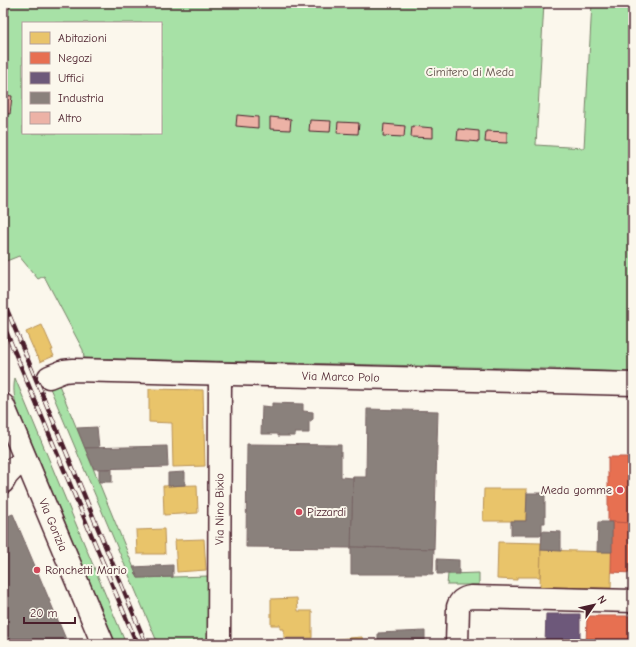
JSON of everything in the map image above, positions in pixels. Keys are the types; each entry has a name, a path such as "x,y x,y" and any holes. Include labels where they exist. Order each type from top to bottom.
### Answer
{"street":[{"name":"Via Marco Polo","path":"49,377 64,371 73,370 633,384"},
{"name":"Via Nino Bixio","path":"219,644 220,374"},
{"name":"Via Gorizia","path":"3,405 103,644"},
{"path":"3,482 10,470 26,461"},
{"path":"457,644 458,607 462,599 471,597 633,601"}],"green space":[{"name":"Cimitero di Meda","path":"3,3 544,3 536,145 584,148 592,3 633,3 633,372 84,358 83,350 44,276 38,279 19,256 4,262"},
{"path":"15,378 126,644 116,644 16,405 14,392"},
{"path":"59,385 138,578 209,576 210,644 158,644 50,388"},
{"path":"479,573 479,585 447,585 448,574"}],"building: Abitazioni":[{"path":"42,325 53,350 51,350 54,356 40,362 26,332"},
{"path":"149,389 203,390 205,466 173,467 172,423 149,422"},
{"path":"197,485 198,513 164,515 163,486"},
{"path":"484,489 527,489 526,521 483,521"},
{"path":"164,529 165,554 137,554 136,530"},
{"path":"204,539 206,570 177,572 175,540"},
{"path":"498,542 541,543 540,577 517,577 517,580 497,579"},
{"path":"541,550 612,552 611,588 540,587"},
{"path":"297,598 298,611 312,611 312,638 284,638 284,629 280,629 280,625 271,625 271,599"},
{"path":"362,637 363,644 336,644 336,639"}],"building: Negozi":[{"name":"Meda gomme","path":"608,457 633,457 633,523 608,522"},
{"path":"612,522 633,523 633,573 611,572"},
{"path":"587,616 633,616 633,644 586,644"}],"building: Uffici":[{"path":"546,614 580,614 580,644 545,644"}],"building: Industria":[{"path":"272,403 303,404 303,411 313,412 313,419 309,422 309,433 295,433 295,436 261,434 262,406 272,407"},
{"path":"367,409 438,411 434,549 351,547 353,477 366,477"},
{"path":"97,427 99,448 85,448 77,428"},
{"name":"Pizzardi","path":"247,444 341,445 341,477 353,478 351,548 246,547"},
{"path":"167,446 168,467 94,469 85,448"},
{"path":"99,469 112,469 112,482 99,482"},
{"path":"185,472 185,485 168,486 168,473"},
{"path":"527,493 545,493 545,523 542,523 542,535 511,535 511,521 526,521"},
{"path":"13,514 68,644 3,644 3,518"},
{"path":"598,522 612,522 612,552 597,552"},
{"path":"542,531 561,532 561,551 541,550"},
{"path":"351,547 434,549 433,574 351,574"},
{"path":"437,559 459,560 459,574 437,574"},
{"path":"173,565 173,577 138,578 133,567"},
{"path":"425,631 425,644 378,644 378,633"}],"building: Altro":[{"path":"3,3 9,3 8,15 3,14"},
{"path":"3,95 12,96 10,114 3,113"},
{"path":"237,115 258,117 258,128 236,126"},
{"path":"270,117 291,119 290,130 270,129"},
{"path":"310,120 331,121 330,132 309,131"},
{"path":"338,122 359,123 358,134 337,133"},
{"path":"384,124 405,126 404,137 383,136"},
{"path":"412,126 433,128 433,138 411,137"},
{"path":"458,129 479,131 479,142 457,140"},
{"path":"486,131 507,132 507,143 485,142"}],"railway":[{"path":"3,300 146,644"},
{"path":"3,324 137,644"}],"place":[{"name":"Meda gomme","path":"620,490"},
{"name":"Pizzardi","path":"299,512"},
{"name":"Ronchetti Mario","path":"37,570"}]}
